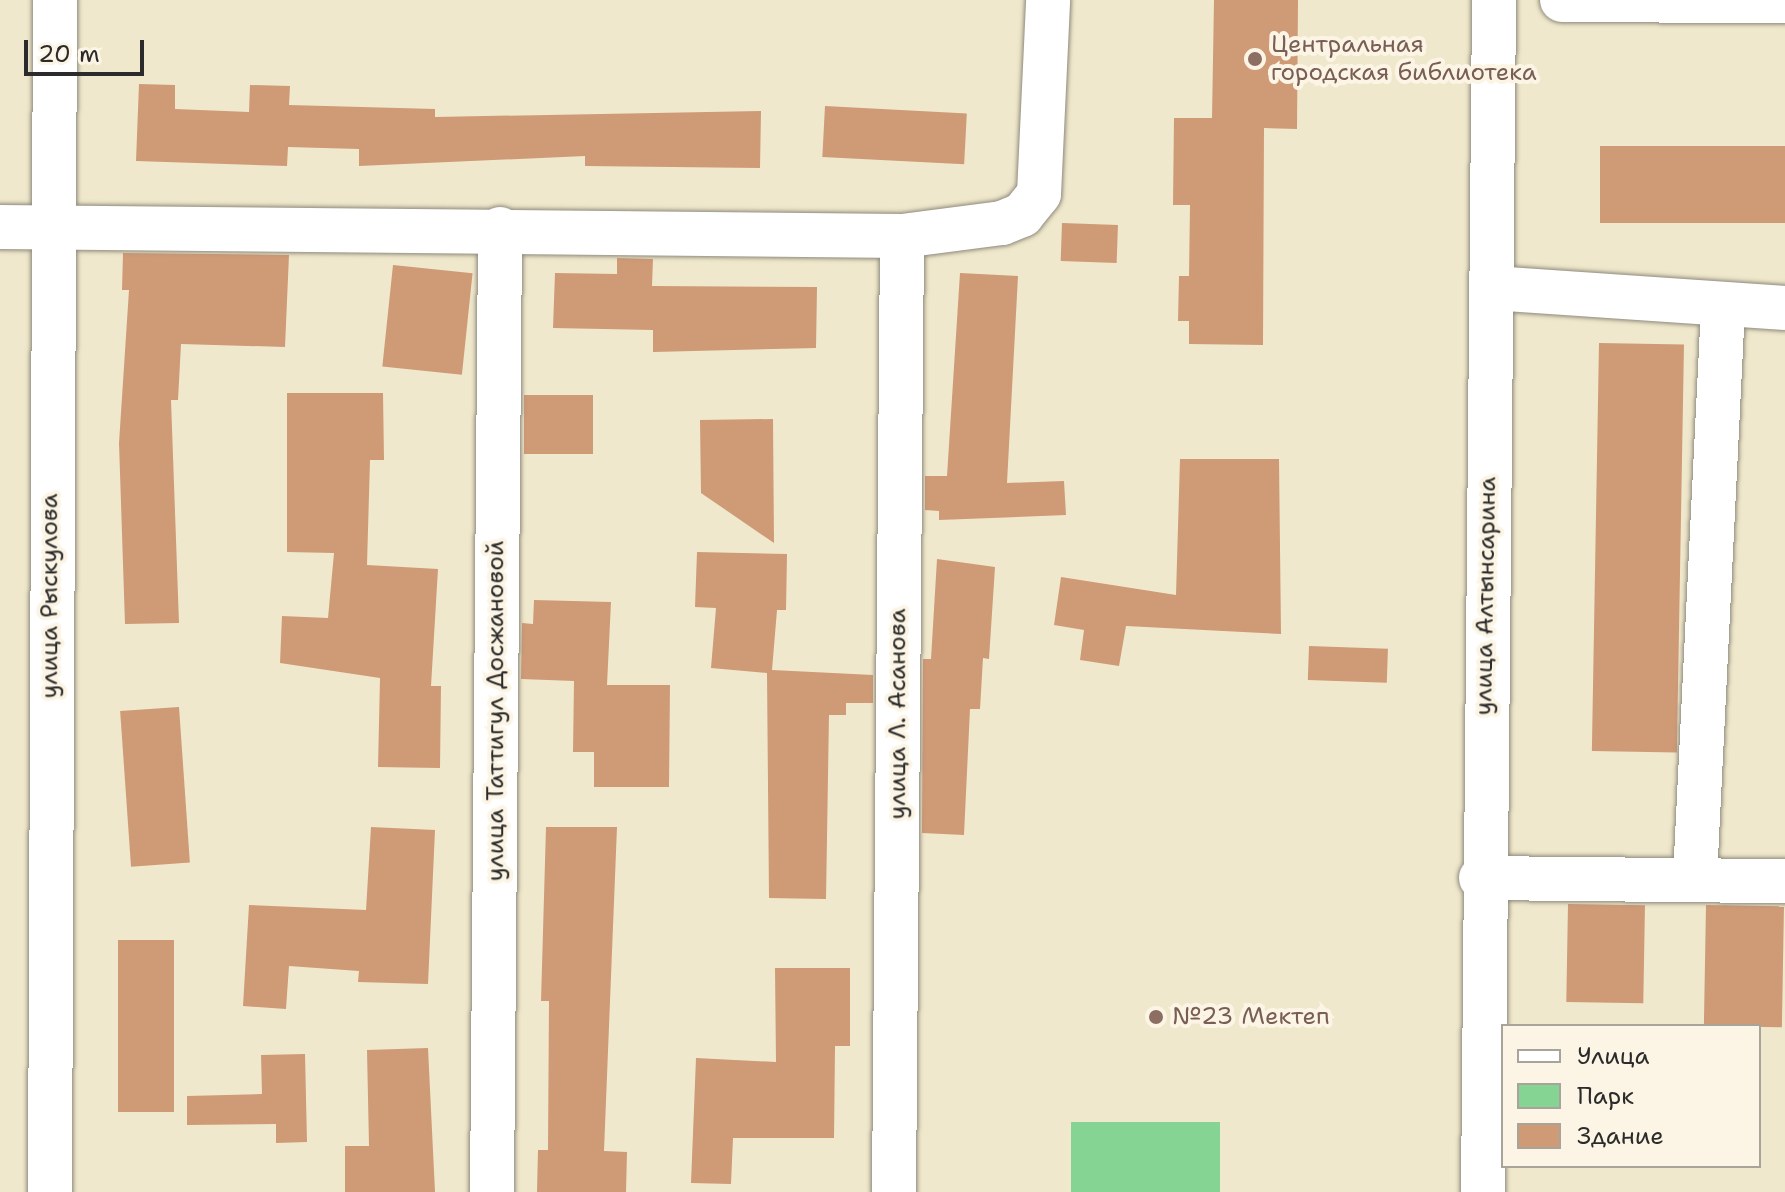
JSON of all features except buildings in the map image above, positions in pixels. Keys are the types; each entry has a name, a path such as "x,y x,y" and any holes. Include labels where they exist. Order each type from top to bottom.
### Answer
{"street":[{"name":"улица Рыскулова","path":"50,1192 50,228 55,0"},
{"path":"0,227 500,229 902,236 1002,223 1032,207 1042,177 1048,0"},
{"name":"улица Алтынсарина","path":"1483,1192 1481,878 1494,0"},
{"path":"1562,0 1785,1"},
{"name":"улица Таттигул Досжановой","path":"492,1192 500,229"},
{"name":"улица Л. Асанова","path":"894,1192 902,236"},
{"path":"1492,288 1723,308 1785,308"},
{"path":"1695,878 1723,308"},
{"path":"1481,878 1785,881"}],"green space":[{"path":"1071,1122 1220,1122 1220,1192 1071,1192"}],"place":[{"name":"Центральная городская библиотека","path":"1255,59"},
{"name":"№23 Мектеп","path":"1156,1017"}]}
